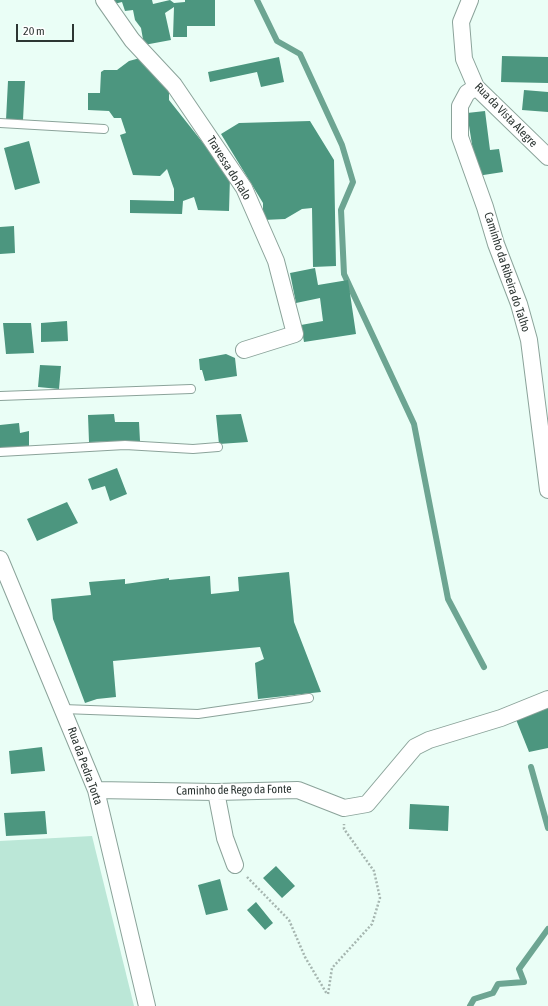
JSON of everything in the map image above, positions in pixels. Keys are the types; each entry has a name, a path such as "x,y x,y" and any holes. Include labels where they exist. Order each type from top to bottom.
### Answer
{"street":[{"name":"Travessa do Ralo","path":"104,0 132,40 174,84 244,188 276,261 295,334 244,350"},
{"name":"Rua da Vista Alegre","path":"470,0 461,22 464,58 476,87 548,157"},
{"name":"Caminho da Ribeira do Talho","path":"476,87 467,93 460,106 460,137 485,207 496,244 520,304 529,340 548,490"},
{"name":"Rua da Pedra Torta","path":"0,559 96,790 147,1006"},
{"path":"344,808 367,804 415,747 429,740 501,718 548,699"},
{"name":"Caminho de Rego da Fonte","path":"96,790 216,792 298,790 344,808"},
{"path":"216,792 225,838 235,865"}],"lane":[{"path":"0,123 104,129"},
{"path":"0,396 191,389"},
{"path":"0,452 126,446 193,449 218,447"},
{"path":"63,709 198,714 309,698"}],"path":[{"path":"235,865 289,920 305,957 328,994 332,968 372,924 380,898 374,871 344,830 344,808"}],"green space":[{"path":"92,836 134,1006 0,1006 0,841"}],"building":[{"path":"111,0 152,0 153,4 170,0 174,3 185,2 185,0 215,0 215,26 187,26 187,37 173,37 174,7 165,13 171,40 144,45 141,28 135,20 133,10 125,11 122,2 114,4"},
{"path":"502,56 548,57 548,83 501,82"},
{"path":"279,57 284,82 261,87 257,72 210,82 208,72"},
{"path":"140,58 169,88 169,100 230,177 229,211 198,210 194,197 183,201 182,214 130,213 130,200 174,201 174,189 167,169 160,176 133,175 120,135 126,133 121,118 114,118 109,111 88,110 88,93 100,93 101,72 104,70 117,70 129,61"},
{"path":"8,81 25,81 23,120 6,120"},
{"path":"524,90 548,92 548,112 522,110"},
{"path":"485,111 490,150 499,149 503,172 477,176 467,113"},
{"path":"310,121 334,160 336,266 313,267 312,208 302,209 285,219 263,220 263,203 221,134 239,123"},
{"path":"29,141 40,183 15,190 4,148"},
{"path":"14,226 15,253 0,254 0,227"},
{"path":"315,268 318,285 348,280 356,334 304,342 301,325 323,321 320,298 296,303 290,273"},
{"path":"67,321 68,341 41,342 41,323"},
{"path":"3,323 31,323 34,353 6,354"},
{"path":"226,354 235,358 237,376 205,381 202,370 200,370 199,359"},
{"path":"40,365 61,366 59,389 38,387"},
{"path":"114,414 115,422 139,422 140,441 89,442 88,415"},
{"path":"241,414 248,442 219,444 216,415"},
{"path":"19,423 20,433 29,431 29,447 0,449 0,425"},
{"path":"117,468 127,494 110,501 105,486 92,490 88,479"},
{"path":"67,502 78,523 37,541 27,519"},
{"path":"289,572 294,622 321,692 258,699 255,663 264,659 260,647 113,661 116,697 97,699 85,703 53,619 51,599 91,595 89,582 125,579 125,584 169,578 169,580 210,576 211,594 239,591 238,577"},
{"path":"548,703 548,748 529,752 515,717"},
{"path":"42,747 45,771 11,774 9,751"},
{"path":"410,804 449,806 448,831 409,829"},
{"path":"45,811 47,834 6,836 4,813"},
{"path":"276,866 295,886 282,898 263,878"},
{"path":"220,879 228,910 206,915 198,885"},
{"path":"256,902 273,923 265,930 247,910"}],"waterway":[{"path":"257,0 277,41 300,54 342,145 353,182 341,210 344,274 414,424 448,599 484,667"},
{"path":"531,767 548,828"},
{"path":"470,1006 474,999 493,993 498,984 524,982 519,969 548,929"}]}
